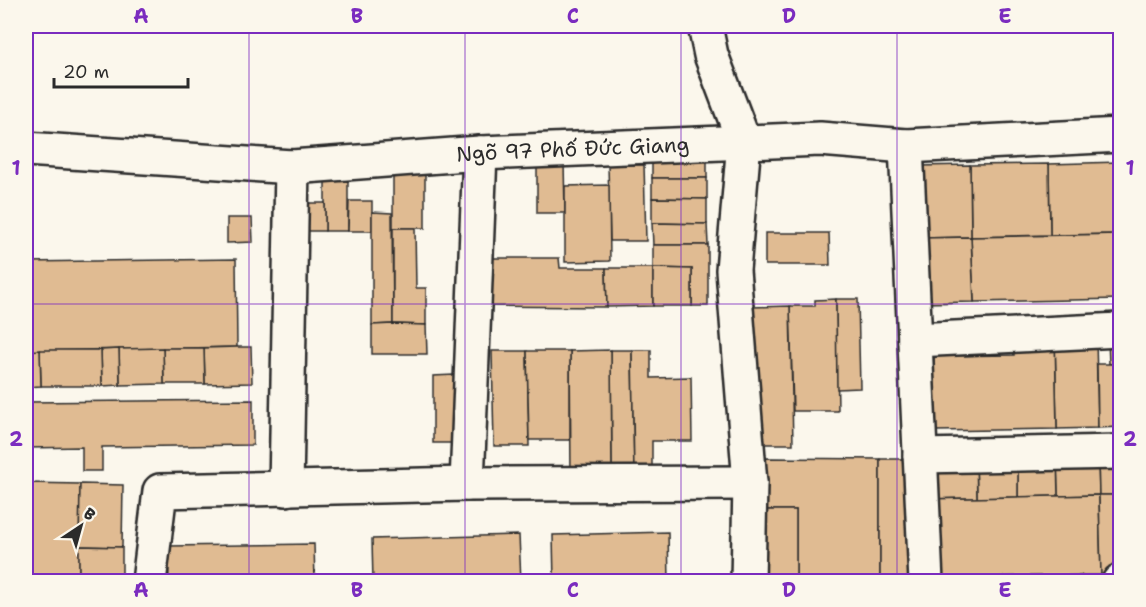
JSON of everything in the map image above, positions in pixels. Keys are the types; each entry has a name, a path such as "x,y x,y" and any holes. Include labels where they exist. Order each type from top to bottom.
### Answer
{"street":[{"path":"705,26 711,55 744,142 734,270 750,483 748,582"},
{"name":"Ngõ 97 Phố Đức Giang","path":"26,149 292,167 480,153 820,139 906,146 1120,135"},
{"path":"906,146 926,582"},
{"path":"467,484 480,153"},
{"path":"286,489 292,167"},
{"path":"915,340 1120,330"},
{"path":"920,456 1120,452"},
{"path":"149,582 160,491 467,484 750,483"}],"building":[{"path":"652,159 707,160 707,178 652,178"},
{"path":"537,162 564,162 565,213 537,213"},
{"path":"1120,162 1120,234 1050,235 1049,164"},
{"path":"1049,164 1050,235 971,237 970,165"},
{"path":"608,165 644,165 646,241 610,241"},
{"path":"970,165 971,237 920,238 918,166"},
{"path":"393,171 425,171 425,228 393,228"},
{"path":"325,178 348,178 348,231 325,231"},
{"path":"652,178 707,178 707,199 652,198"},
{"path":"609,185 610,261 565,262 565,186"},
{"path":"652,198 707,199 707,224 652,223"},
{"path":"349,201 372,201 372,231 348,231"},
{"path":"303,203 325,203 325,231 303,231"},
{"path":"372,212 392,213 393,324 372,325"},
{"path":"227,218 252,218 253,242 227,243"},
{"path":"652,223 707,224 708,245 653,245"},
{"path":"393,228 415,228 416,288 426,288 426,325 393,324"},
{"path":"765,233 829,233 830,265 765,265"},
{"path":"1120,234 1120,299 974,302 971,237"},
{"path":"971,237 974,302 922,303 920,238"},
{"path":"653,245 708,245 708,306 692,306 692,269 653,268"},
{"path":"479,258 559,258 560,268 606,268 607,307 479,306"},
{"path":"236,259 237,347 26,351 26,262"},
{"path":"606,268 653,268 653,306 607,307"},
{"path":"653,268 692,269 692,306 653,306"},
{"path":"836,299 838,411 793,411 790,306 815,306 815,300"},
{"path":"836,299 858,299 860,388 837,389"},
{"path":"790,306 793,444 753,444 751,307"},
{"path":"372,325 426,325 427,354 372,354"},
{"path":"1055,338 1096,338 1098,428 1057,429"},
{"path":"1055,338 1057,429 935,431 934,356 1014,355 1013,339"},
{"path":"1108,340 1120,340 1120,364 1109,364"},
{"path":"251,347 252,383 205,384 204,348"},
{"path":"163,348 204,348 205,384 164,384"},
{"path":"163,348 164,384 120,385 119,349"},
{"path":"119,349 120,385 102,386 101,350"},
{"path":"40,350 101,350 102,386 41,386"},
{"path":"40,350 41,386 26,387 26,351"},
{"path":"611,350 632,350 634,476 612,476"},
{"path":"611,350 612,476 571,476 570,351"},
{"path":"632,350 651,350 651,378 691,377 692,441 652,441 652,476 634,476"},
{"path":"492,351 527,351 529,446 494,446"},
{"path":"527,351 570,351 570,440 529,440"},
{"path":"1097,364 1120,364 1120,427 1098,428"},
{"path":"454,375 455,443 433,443 433,376"},
{"path":"253,400 253,445 102,447 102,471 82,471 82,447 26,448 26,402"},
{"path":"1057,457 1098,457 1099,495 1058,496"},
{"path":"1057,457 1058,496 1018,497 1018,459"},
{"path":"1098,457 1120,457 1120,495 1099,495"},
{"path":"766,458 880,459 880,580 796,580 796,510 766,510"},
{"path":"880,459 918,459 918,581 880,580"},
{"path":"1018,459 1018,497 977,498 976,460"},
{"path":"976,460 977,498 926,499 925,461"},
{"path":"26,483 80,484 79,582 26,582"},
{"path":"80,484 123,485 122,547 79,546"},
{"path":"1099,495 1101,575 929,578 926,499"},
{"path":"1099,495 1120,495 1120,574 1101,575"},
{"path":"766,510 796,510 796,580 766,580"},
{"path":"668,532 669,582 554,582 553,535"},
{"path":"519,535 521,582 373,582 372,539"},
{"path":"314,544 315,582 169,582 168,546"},
{"path":"79,546 122,547 122,577 79,576"}]}
